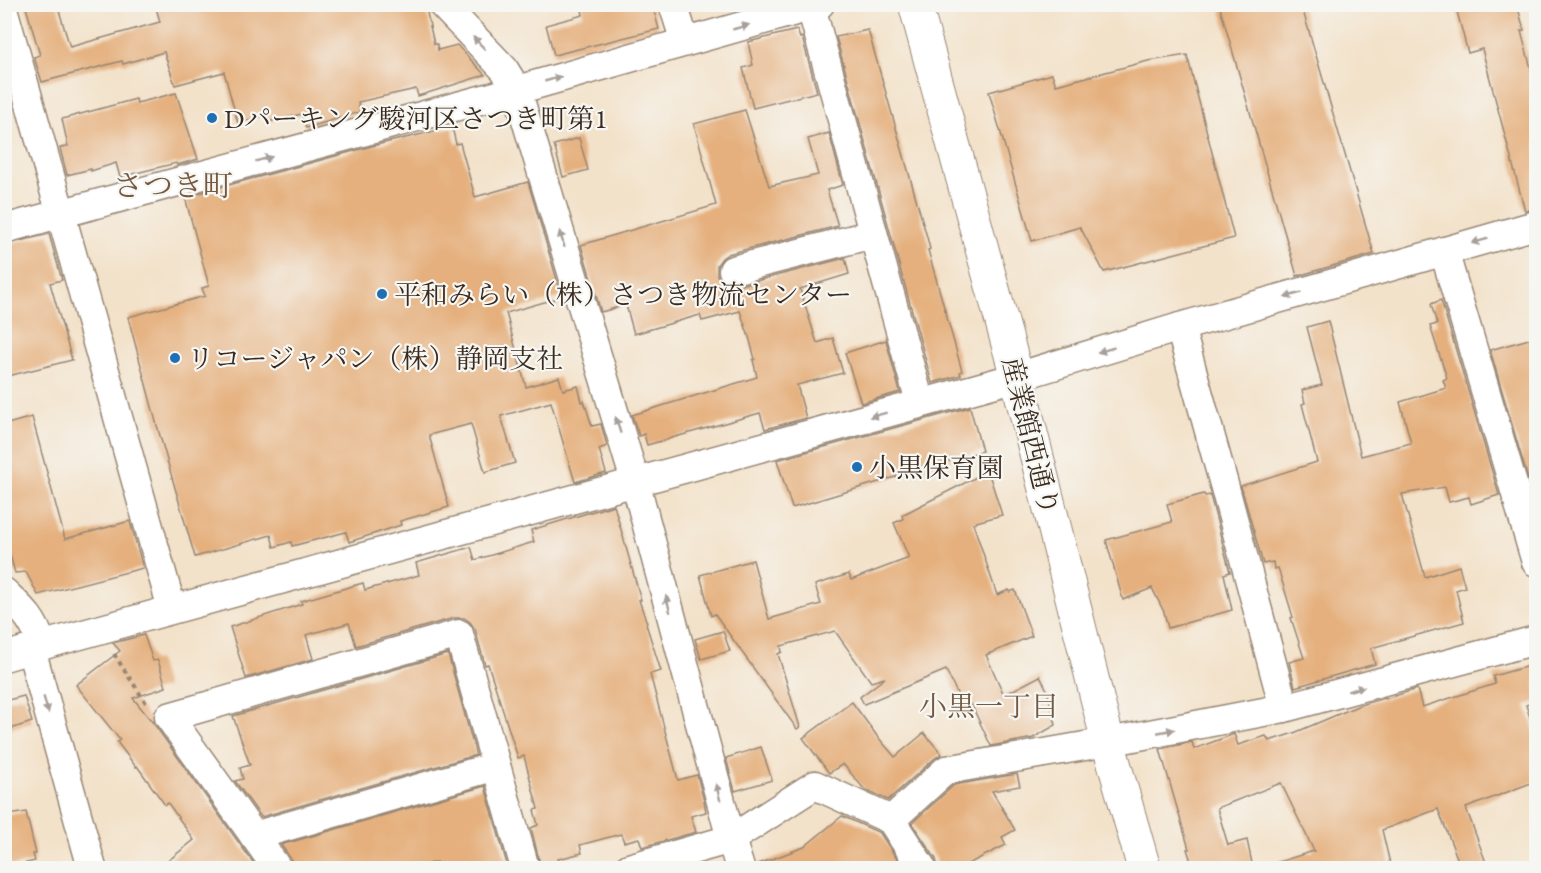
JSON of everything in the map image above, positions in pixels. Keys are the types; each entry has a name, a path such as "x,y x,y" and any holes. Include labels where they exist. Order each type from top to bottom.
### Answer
{"street":[{"path":"442,4 504,69 517,90 635,481 730,839 740,868"},
{"path":"673,4 685,42"},
{"name":"産業館西通り","path":"915,4 1017,377 1108,742 1144,868"},
{"path":"4,229 517,90 815,6 873,234 920,404"},
{"path":"4,12 172,609"},
{"path":"26,650 1017,377 1180,327 1536,225"},
{"path":"733,270 873,234"},
{"path":"1444,251 1536,562"},
{"path":"1180,327 1284,708"},
{"path":"4,592 29,616 37,630 26,650 92,868"},
{"path":"277,868 169,717 459,634 525,868"},
{"path":"891,820 946,770 1284,708 1536,640"},
{"path":"254,836 496,766"},
{"path":"629,868 730,839 815,785 891,820 922,868"}],"path":[{"path":"99,630 150,709 169,717"}],"building":[{"path":"25,4 57,4 70,47 160,22 155,4 425,4 434,44 437,44 438,50 457,45 485,75 418,96 416,89 358,102 360,112 306,128 302,114 268,122 266,115 238,123 224,72 175,85 164,52 123,64 122,61 42,82 34,57 40,55"},
{"path":"581,4 652,4 659,29 554,55 546,25 583,15"},
{"path":"1219,4 1301,4 1374,254 1297,276"},
{"path":"1455,4 1517,4 1524,30 1521,31 1536,87 1536,209 1525,211 1482,49 1468,53"},
{"path":"797,30 800,38 802,37 817,92 753,108 743,68 753,65 748,42"},
{"path":"868,30 927,237 930,249 928,250 962,371 961,375 932,383 836,37"},
{"path":"1187,55 1234,238 1104,272 1080,227 1032,241 989,92 1052,74 1056,85 1148,61"},
{"path":"176,93 198,159 120,177 116,163 91,171 91,169 67,175 60,148 68,146 62,119 136,99 137,103"},
{"path":"745,110 769,186 818,175 808,139 829,133 843,185 827,190 838,226 728,254 717,265 717,275 728,286 737,286 845,258 849,274 800,289 817,343 833,338 843,373 797,385 806,418 765,429 760,413 647,445 644,434 639,436 632,415 757,377 749,337 740,311 702,321 700,315 634,334 626,305 601,312 581,245 716,205 694,124"},
{"path":"452,127 456,144 460,143 475,197 528,182 562,297 506,313 526,387 559,377 563,390 578,386 592,426 601,424 607,446 599,449 606,473 575,482 551,402 501,416 515,463 485,472 471,424 429,435 449,507 400,521 401,525 349,542 346,532 292,546 291,542 274,547 271,535 195,557 128,317 205,296 202,288 209,286 185,197 376,145"},
{"path":"579,138 588,170 563,177 554,145"},
{"path":"49,234 62,280 50,283 72,360 4,377 4,245"},
{"path":"1441,300 1499,495 1471,504 1469,497 1449,502 1445,487 1402,494 1425,577 1459,566 1465,587 1456,590 1464,622 1371,648 1375,664 1295,687 1289,662 1304,658 1291,618 1293,617 1278,568 1274,569 1273,562 1263,564 1241,486 1317,462 1302,404 1305,403 1302,390 1322,385 1307,327 1328,321 1361,456 1411,443 1400,402 1446,388 1443,380 1447,378 1430,326 1437,324 1431,304"},
{"path":"1536,337 1536,506 1490,350"},
{"path":"886,340 900,392 861,403 845,353"},
{"path":"970,407 982,451 792,508 777,460"},
{"path":"32,417 65,539 130,521 143,568 38,595 26,572 15,573 4,533 4,425"},
{"path":"988,471 1002,515 973,523 997,595 1015,590 1032,636 986,655 1004,695 1040,676 1047,690 1056,725 1033,738 991,746 971,704 964,708 946,670 864,704 860,697 885,678 871,682 835,631 781,646 782,652 778,654 800,727 797,729 715,614 711,616 700,575 753,560 769,619 821,604 815,585 849,574 851,580 909,558 894,523 903,519 902,515"},
{"path":"1204,494 1205,496 1210,495 1230,572 1224,574 1232,610 1168,628 1164,612 1152,588 1123,600 1106,540 1172,522 1167,504"},
{"path":"614,505 641,600 639,600 661,671 650,674 678,780 697,775 704,801 706,812 691,816 696,832 642,847 639,838 624,842 621,834 580,845 582,853 558,859 559,863 541,868 531,828 538,825 534,810 538,809 524,756 518,758 488,664 485,665 475,629 464,618 454,618 356,646 349,623 306,635 313,659 246,678 230,627 302,604 301,601 363,583 365,590 419,575 416,563 471,547 475,560 534,542 531,530"},
{"path":"723,631 730,651 701,659 695,639"},
{"path":"144,635 153,661 158,660 166,687 133,698 257,868 159,868 194,840 168,803 165,805 136,767 117,742 120,740 76,685 120,651 113,643"},
{"path":"448,654 476,755 261,817 235,781 243,779 240,768 250,765 233,716"},
{"path":"1536,664 1536,702 1526,705 1536,736 1536,781 1466,808 1488,868 1461,868 1438,809 1382,830 1391,868 1276,868 1275,863 1314,851 1281,783 1217,808 1228,845 1247,840 1253,868 1193,868 1160,749 1192,742 1194,749 1234,734 1238,745 1266,736 1269,741 1360,705 1417,689 1422,707 1495,684 1493,676"},
{"path":"24,696 32,722 4,731 4,701"},
{"path":"852,702 895,757 924,733 942,754 888,800 865,790 843,764 829,773 803,738"},
{"path":"761,747 772,780 735,791 726,758"},
{"path":"1017,774 1020,786 992,791 1015,830 1002,837 1006,845 960,868 938,868 936,859 912,823 954,785"},
{"path":"485,786 508,868 439,868 436,862 414,868 293,868 291,859 281,845"},
{"path":"26,812 36,854 33,854 35,861 10,867 9,861 4,862 4,816"},
{"path":"842,816 880,833 899,862 890,868 756,868 756,865 804,847"}],"place":[{"name":"Dパーキング駿河区さつき町第1","path":"212,118"},
{"name":"平和みらい（株）さつき物流センター","path":"382,294"},
{"name":"リコージャパン（株）静岡支社","path":"175,358"},
{"name":"小黒保育園","path":"857,467"}],"district":[{"name":"さつき町","path":"173,185"},
{"name":"小黒一丁目","path":"989,706"}]}
